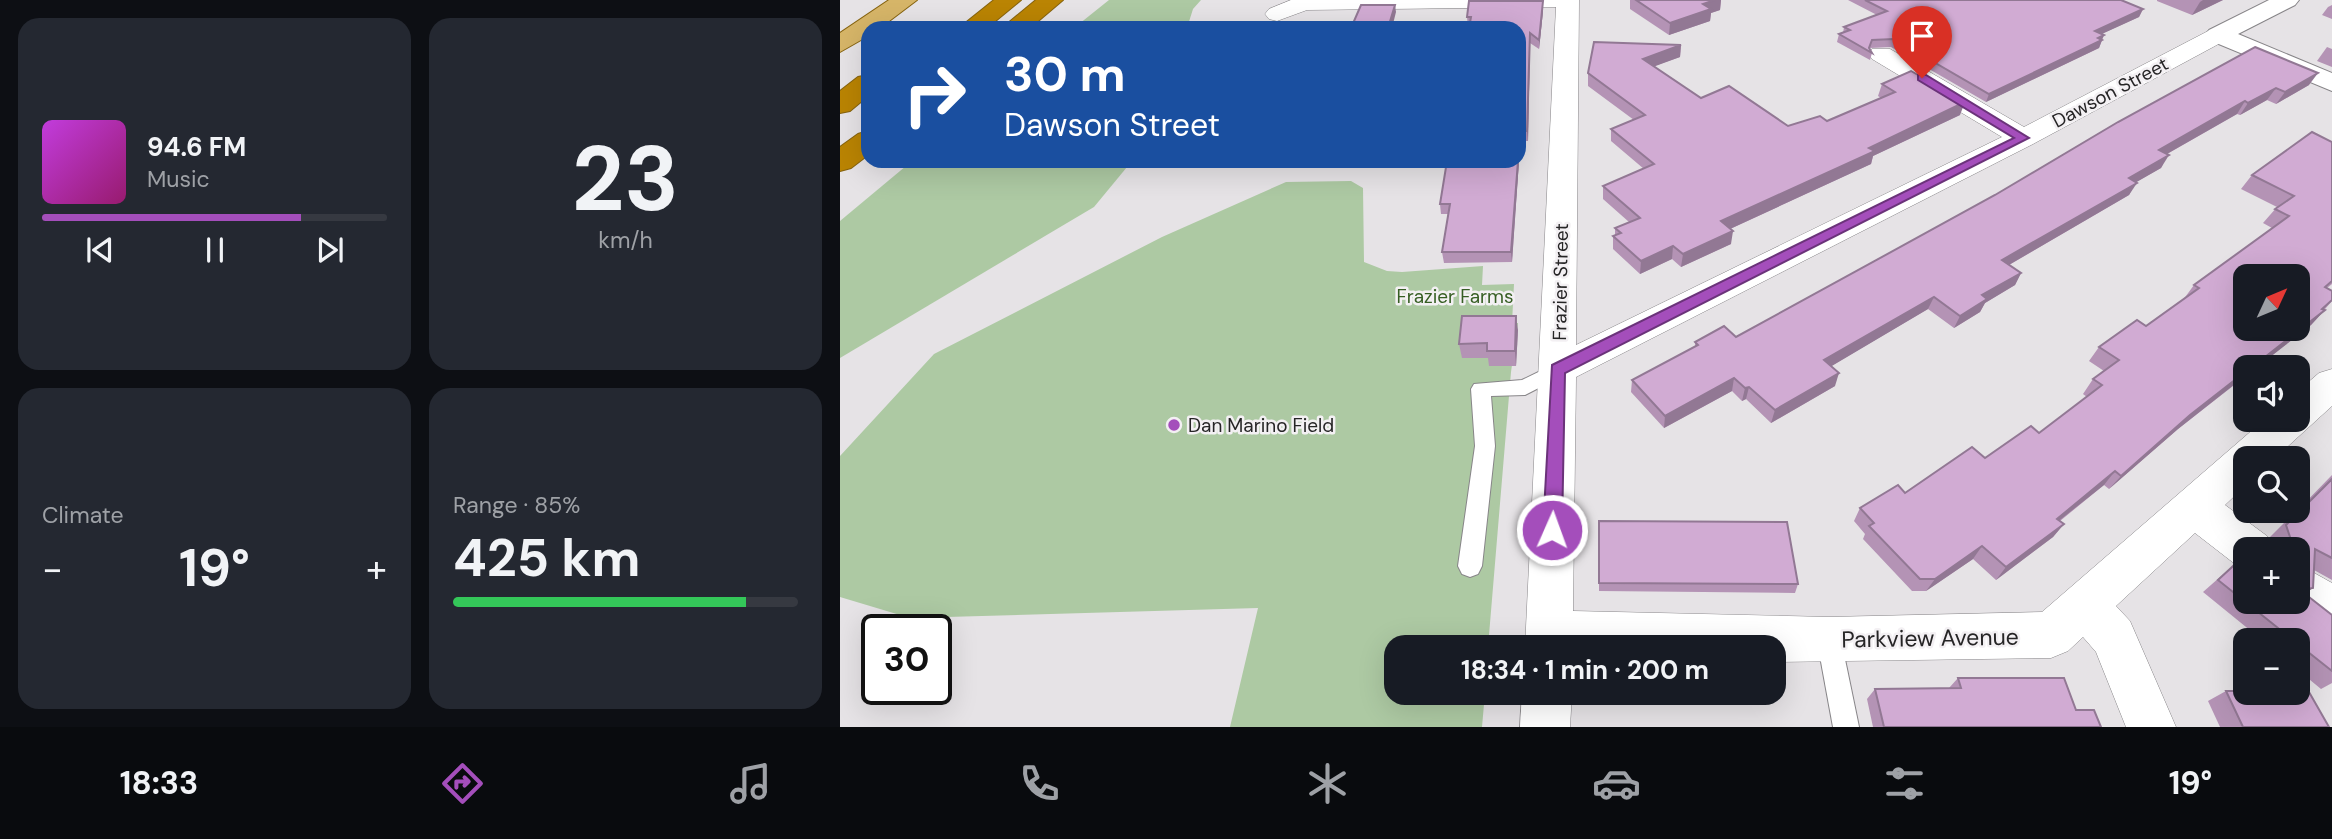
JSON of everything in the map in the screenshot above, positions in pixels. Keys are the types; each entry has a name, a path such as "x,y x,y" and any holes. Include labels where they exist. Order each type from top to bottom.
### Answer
{"highway":[{"path":"962,21 978,0"},
{"path":"966,21 1009,0"},
{"path":"1023,21 1051,0"},
{"path":"840,105 861,88"},
{"path":"840,123 861,108"},
{"path":"840,162 861,146"}],"main road":[{"path":"874,21 905,0"},
{"path":"840,44 861,30"}],"street":[{"path":"1277,14 1305,1 1566,0"},
{"name":"Frazier Street","path":"1549,635 1566,0"},
{"name":"Dawson Street","path":"1558,370 2023,138 2287,0"},
{"path":"1419,21 1423,8 1430,1"},
{"path":"2218,35 2332,83"},
{"path":"1881,54 2023,138"},
{"path":"2310,403 2332,383"},
{"name":"Parkview Avenue","path":"2262,446 2278,432"},
{"name":"Parkview Avenue","path":"1786,640 2051,635 2233,472"},
{"path":"2194,507 2234,537"},
{"path":"2310,594 2332,610"},
{"path":"2085,606 2113,637 2151,727"},
{"path":"1545,727 1546,705"}],"lane":[{"path":"1470,566 1485,446 1481,389 1525,387 1558,370"},
{"path":"1829,640 1846,727"}],"green space":[{"path":"1109,0 1201,0 1193,9 1189,21 1083,21"},
{"path":"904,168 1126,168 1094,207 840,358 840,221"},
{"name":"Dan Marino Field","path":"1351,181 1363,188 1364,262 1387,271 1402,272 1483,266 1482,285 1514,284 1512,323 1518,323 1511,372 1489,635 1384,635 1384,705 1484,705 1482,727 1230,727 1258,608 952,617 952,614 897,614 840,597 840,456 934,354 1162,237 1286,182"}],"building":[{"path":"1636,0 1715,0 1703,4 1711,9 1670,23"},
{"path":"1865,0 2121,0 2143,9 2095,31 2104,35 2098,38 2102,40 1989,94 1894,39 1872,40 1869,48 1872,53 1839,34 1850,30 1844,27 1887,11"},
{"path":"1469,1 1543,1 1539,40 1530,33 1527,131 1526,21 1470,21 1471,17 1467,17"},
{"path":"1361,5 1395,5 1390,21 1354,21"},
{"path":"1594,42 1681,45 1643,59 1701,98 1729,86 1788,126 1820,116 1827,121 1895,92 1882,84 1911,71 1965,102 1869,148 1875,151 1721,221 1733,231 1683,254 1673,246 1641,261 1613,236 1621,233 1615,228 1640,218 1603,186 1654,164 1611,129 1645,115 1588,73"},
{"path":"2255,47 2318,73 2285,92 2276,88 2248,103 2245,101 2159,150 2169,155 2129,178 2137,183 2002,260 2021,273 1982,295 1987,299 1960,316 1934,297 1824,360 1839,373 1775,410 1749,387 1745,388 1734,378 1665,416 1632,380 1698,345 1695,342 1724,326 1736,337 1995,195 2118,122"},
{"path":"2312,132 2332,142 2332,281 2325,287 2332,291 2332,300 2322,309 2325,310 2310,322 2310,264 2233,264 2233,341 2285,341 2268,355 2233,355 2233,381 2121,476 2115,471 2057,519 2064,524 2006,567 1982,546 1935,579 1920,579 1869,526 1874,523 1860,508 1898,485 1905,493 1972,447 1985,458 2031,426 2039,433 2102,385 2093,379 2119,360 2099,347 2137,320 2146,326 2199,288 2194,285 2289,216 2275,209 2294,196 2252,175"},
{"path":"1446,168 1517,168 1511,252 1442,252 1450,204 1440,204"},
{"path":"1462,316 1516,316 1515,351 1487,351 1487,343 1459,344"},
{"path":"2332,479 2332,558 2315,549 2313,588 2310,588 2310,537 2290,537 2286,525 2310,523 2310,501"},
{"path":"1599,521 1787,522 1798,584 1599,583"},
{"path":"2233,566 2233,592 2218,580"},
{"path":"2310,598 2332,615 2332,671 2310,654 2310,628 2278,628 2261,614 2310,614"},
{"path":"1958,678 2064,678 2076,710 2094,710 2101,727 1884,727 1875,689 1961,688"},
{"path":"2226,691 2233,691 2233,705 2310,705 2310,694 2329,727 2243,727"}],"place":[{"name":"Dan Marino Field","path":"1174,425"}],"route":[{"path":"1552,530 1558,370 2023,138 1922,78"}],"park label":[{"name":"Frazier Farms","path":"1455,296"}]}
